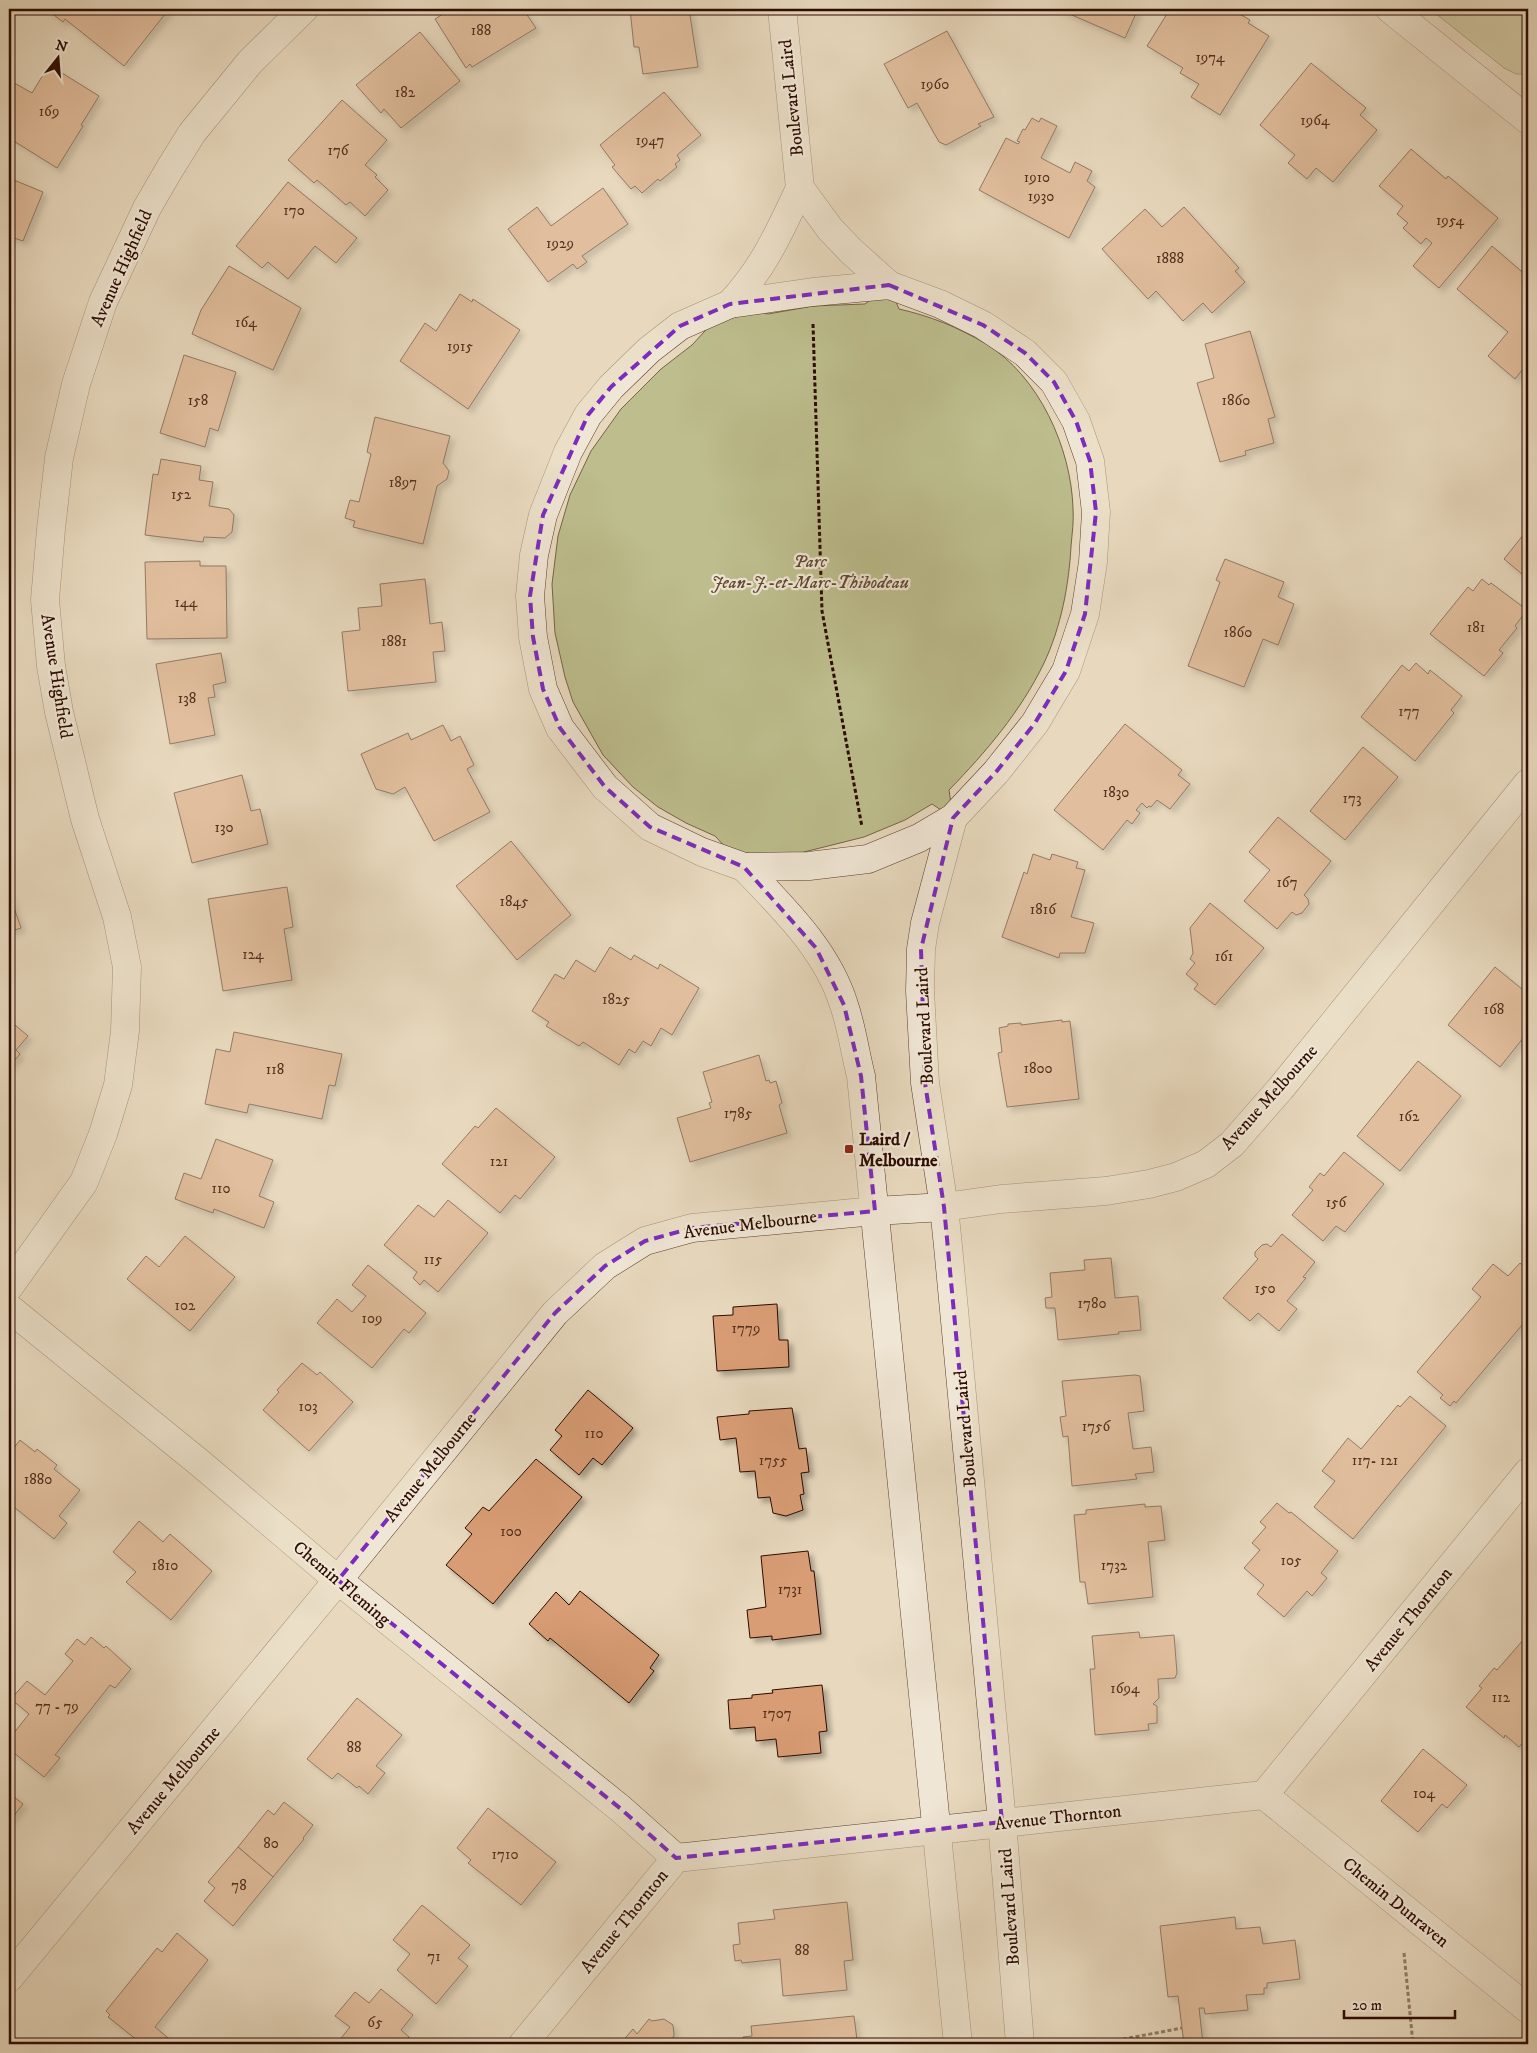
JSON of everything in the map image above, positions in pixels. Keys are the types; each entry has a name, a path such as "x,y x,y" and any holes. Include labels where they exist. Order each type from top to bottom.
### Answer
{"street":[{"name":"Avenue Highfield","path":"9,1287 84,1182 103,1134 118,1085 125,1031 128,967 117,918 85,819 59,712 52,666 46,600 50,529 59,458 76,384 103,302 147,208 192,133 250,62 304,9"},
{"name":"Boulevard Laird","path":"782,9 800,188 830,229 851,251 889,284 940,304 983,325 1025,353 1054,382 1076,421 1090,461 1096,512 1093,562 1085,614 1066,671 1035,723 996,772 953,818 919,838 868,858 810,866 744,867 702,852 650,827 605,787 560,728 544,689 533,637 530,596 534,555 543,515 568,452 588,415 611,387 649,350 680,326 730,304 812,292 889,284"},
{"path":"1390,9 1528,120"},
{"name":"Boulevard Laird","path":"730,304 749,284 762,263 800,188"},
{"name":"Avenue Melbourne","path":"9,1978 338,1580 555,1313 605,1266 646,1241 692,1228 875,1211 944,1207 1001,1199 1097,1192 1149,1184 1176,1177 1206,1164 1232,1144 1281,1088 1528,783"},
{"name":"Boulevard Laird","path":"953,818 925,923 921,949 920,991 925,1083 944,1207 1002,1822 1020,2044"},
{"name":"Boulevard Laird","path":"744,867 790,916 816,948 844,1005 860,1076 958,2044"},
{"name":"Chemin Fleming","path":"9,1308 201,1464 338,1580 621,1809 676,1858"},
{"name":"Avenue Thornton","path":"523,2044 676,1858 1264,1795 1528,1472"},
{"name":"Chemin Dunraven","path":"1264,1795 1528,2010"}],"path":[{"path":"813,316 822,612 862,827"},
{"path":"1413,2044 1402,1937 1414,1918"},
{"path":"1071,2044 1124,2039 1182,2028"},
{"path":"1124,2039 1124,2044"}],"highlighted area":[{"path":"889,285 983,325 1025,353 1054,382 1076,421 1090,461 1096,512 1085,614 1066,671 1035,723 996,772 953,818 921,949 925,1083 944,1207 1002,1822 676,1858 621,1809 338,1580 555,1313 605,1266 645,1241 692,1228 875,1211 861,1076 844,1005 816,948 744,867 650,827 605,787 560,728 543,689 533,637 530,596 543,515 588,415 611,387 680,326 730,304"}],"green space":[{"path":"1430,9 1528,9 1528,74 1516,74 1504,68"},
{"name":"Parc Jean-J.-et-Marc-Thibodeau","path":"889,285 899,309 954,327 986,344 1005,358 1022,375 1049,416 1059,438 1066,462 1073,508 1068,576 1063,606 1050,649 1025,698 989,746 949,790 953,818 932,804 905,820 864,837 744,867 715,836 686,823 658,807 633,787 603,755 573,702 555,633 552,584 558,536 570,495 591,451 621,409 661,369 692,345 730,304 768,314 813,306 865,304"}],"building":[{"path":"46,9 169,9 124,66 65,19 63,22"},
{"path":"451,9 523,9 536,28 472,67 470,64 466,68 435,19"},
{"path":"630,9 689,9 698,67 643,74 639,47 634,47"},
{"path":"1058,9 1138,9 1125,38"},
{"path":"1170,9 1238,9 1236,12 1250,20 1248,23 1269,36 1220,115 1191,97 1199,84 1180,73 1183,68 1147,46"},
{"path":"947,31 994,117 978,124 981,126 946,145 939,142 917,103 908,108 884,64"},
{"path":"420,32 460,81 401,128 384,109 381,113 356,85"},
{"path":"1311,63 1366,108 1360,115 1377,130 1333,182 1316,168 1307,179 1288,163 1295,155 1260,125"},
{"path":"49,65 99,96 57,168 9,138 9,80 32,93"},
{"path":"664,92 701,135 677,155 680,160 675,164 677,167 660,181 658,179 642,193 635,186 631,189 612,167 615,165 600,145"},
{"path":"342,100 387,140 365,165 377,175 375,177 388,190 365,216 350,202 346,205 317,180 314,183 288,160"},
{"path":"1032,118 1039,122 1041,118 1057,126 1041,158 1070,173 1075,162 1092,171 1087,181 1095,187 1069,238 979,190 1006,138 1018,144 1020,142 1017,141 1023,129 1025,130"},
{"path":"1411,149 1446,179 1448,176 1498,218 1439,288 1413,266 1432,243 1426,238 1421,244 1403,228 1408,223 1397,214 1403,206 1379,186"},
{"path":"9,178 43,192 23,241 11,237 9,243"},
{"path":"288,182 357,238 336,263 315,246 288,279 268,262 262,268 236,246"},
{"path":"603,188 628,224 582,256 587,262 577,269 573,264 548,282 508,229 537,207 551,226"},
{"path":"1184,207 1239,268 1235,271 1245,282 1212,313 1203,303 1183,321 1156,291 1148,299 1102,249 1145,209 1162,227"},
{"path":"1492,246 1528,277 1528,371 1527,374 1522,370 1515,379 1488,356 1508,332 1457,289"},
{"path":"229,266 301,308 273,370 192,334 201,310"},
{"path":"460,294 472,302 473,299 520,330 468,409 400,361 425,323 436,331"},
{"path":"1250,331 1275,417 1268,419 1274,443 1245,451 1246,455 1220,462 1197,383 1214,378 1205,344"},
{"path":"184,355 236,372 218,431 210,428 205,447 160,433"},
{"path":"375,417 450,436 443,463 449,471 447,479 437,486 423,544 353,527 355,521 345,518 350,500 359,502 371,454 367,452"},
{"path":"161,459 201,466 199,480 213,482 209,506 229,509 234,515 232,532 225,538 204,537 203,542 145,535 153,474 158,475"},
{"path":"1528,529 1528,579 1504,559"},
{"path":"1225,559 1284,582 1278,597 1294,604 1278,645 1263,639 1244,687 1188,666 1220,582 1216,580"},
{"path":"200,561 200,566 226,566 227,638 147,639 145,562"},
{"path":"425,579 430,624 442,622 445,651 433,652 436,682 348,691 342,632 360,630 358,608 382,606 380,584"},
{"path":"1482,579 1489,585 1491,583 1527,610 1515,626 1517,628 1499,650 1503,653 1484,676 1430,634 1468,587 1473,591"},
{"path":"221,653 226,682 213,685 215,697 208,698 215,735 170,744 156,664"},
{"path":"1416,663 1428,674 1430,670 1462,696 1451,710 1454,713 1415,761 1361,717 1402,665 1409,671"},
{"path":"1125,724 1182,770 1178,775 1190,784 1170,809 1157,800 1151,807 1147,808 1142,803 1136,810 1140,813 1132,824 1127,820 1103,850 1054,810"},
{"path":"443,725 451,741 460,736 474,765 467,769 490,812 434,841 405,787 393,794 376,789 361,754 408,733 411,740"},
{"path":"1363,747 1398,777 1345,840 1310,811"},
{"path":"242,775 251,811 260,809 268,844 192,863 174,793"},
{"path":"1278,817 1331,861 1304,895 1308,899 1309,904 1302,913 1296,915 1292,912 1277,929 1244,901 1270,870 1249,852"},
{"path":"511,841 571,915 517,960 456,886"},
{"path":"1033,854 1050,860 1052,854 1078,862 1076,868 1085,870 1071,917 1094,923 1085,953 1060,953 1059,958 1002,937 1024,872 1027,874"},
{"path":"287,887 293,927 284,929 292,980 223,991 208,899"},
{"path":"9,893 21,928 9,932"},
{"path":"1210,903 1264,948 1215,1005 1194,989 1198,984 1186,974 1195,963 1190,959 1193,953 1190,928"},
{"path":"1528,927 1528,939 1523,934"},
{"path":"610,947 631,960 634,955 658,969 660,964 699,988 672,1035 661,1028 651,1046 643,1041 635,1053 629,1049 619,1065 583,1042 579,1046 546,1026 549,1022 532,1011 555,974 564,979 576,960 595,972"},
{"path":"1495,967 1528,994 1528,1032 1500,1067 1448,1025"},
{"path":"9,1020 28,1036 16,1050 20,1054 9,1067"},
{"path":"1062,1020 1062,1022 1070,1021 1079,1099 1007,1107 998,1053 1002,1052 999,1028 1008,1026 1008,1024 1021,1023 1021,1025"},
{"path":"234,1032 342,1054 335,1086 329,1085 322,1119 249,1104 247,1113 205,1104 216,1049 230,1052"},
{"path":"759,1055 766,1081 769,1080 770,1083 776,1081 782,1103 779,1105 787,1133 690,1162 677,1118 711,1108 709,1103 712,1102 703,1072"},
{"path":"1418,1061 1461,1096 1400,1171 1357,1136"},
{"path":"496,1108 555,1157 520,1199 515,1195 500,1213 442,1164 475,1126 478,1128"},
{"path":"216,1139 273,1160 259,1196 274,1202 264,1228 214,1209 213,1213 175,1199 184,1173 201,1179"},
{"path":"1344,1152 1384,1184 1345,1232 1336,1226 1323,1241 1292,1215 1313,1190 1309,1187 1320,1173 1324,1176"},
{"path":"448,1200 488,1233 438,1292 424,1280 420,1285 413,1278 417,1272 384,1245 418,1205 434,1217"},
{"path":"1282,1234 1315,1262 1303,1277 1306,1278 1287,1301 1297,1309 1279,1331 1258,1313 1250,1321 1223,1298 1258,1259 1255,1256 1255,1252 1262,1245 1267,1244 1271,1247"},
{"path":"185,1236 235,1277 190,1331 127,1279 146,1256 159,1267"},
{"path":"1111,1258 1115,1298 1138,1296 1141,1330 1058,1340 1055,1308 1046,1308 1045,1298 1052,1297 1050,1273 1085,1270 1084,1260"},
{"path":"1520,1263 1528,1270 1528,1318 1456,1403 1454,1401 1450,1406 1440,1398 1443,1395 1417,1372 1481,1297 1472,1289 1493,1264 1508,1276"},
{"path":"368,1265 426,1313 409,1333 404,1329 372,1368 317,1323 337,1299 352,1312 366,1296 352,1285"},
{"path":"777,1304 779,1340 788,1340 789,1367 717,1371 713,1316 733,1315 733,1307"},
{"path":"302,1363 317,1375 320,1372 353,1402 309,1451 263,1410 279,1392 277,1390"},
{"path":"1140,1376 1144,1411 1128,1413 1133,1449 1151,1447 1154,1472 1135,1474 1137,1479 1072,1486 1068,1436 1063,1437 1060,1417 1066,1416 1062,1381"},
{"path":"588,1390 633,1428 602,1465 593,1458 579,1475 550,1450 562,1436 555,1430"},
{"path":"1410,1396 1446,1426 1353,1539 1314,1507 1335,1481 1322,1471 1348,1438 1361,1449 1398,1405 1400,1407"},
{"path":"792,1408 799,1449 806,1448 809,1472 801,1473 804,1494 800,1495 803,1510 786,1516 773,1513 770,1497 758,1498 755,1471 740,1472 736,1438 720,1440 717,1417 749,1414 749,1411"},
{"path":"20,1440 35,1452 37,1449 57,1465 54,1469 80,1490 59,1516 67,1523 54,1539 9,1503 9,1454"},
{"path":"536,1459 582,1497 493,1604 446,1565 472,1534 465,1528 483,1507 489,1511"},
{"path":"1277,1503 1289,1513 1291,1512 1338,1551 1321,1573 1327,1578 1312,1596 1307,1591 1284,1617 1257,1594 1264,1585 1244,1568 1260,1550 1252,1543 1266,1527 1260,1522"},
{"path":"1145,1504 1145,1507 1161,1506 1165,1540 1148,1542 1153,1597 1088,1604 1085,1582 1080,1582 1074,1515 1086,1514 1086,1510"},
{"path":"139,1521 163,1542 170,1534 212,1571 171,1620 126,1582 136,1572 113,1552"},
{"path":"808,1551 811,1571 814,1571 821,1634 772,1640 772,1636 750,1638 747,1610 766,1607 761,1556"},
{"path":"580,1591 659,1655 650,1668 654,1671 629,1703 550,1638 548,1641 529,1624 556,1592 569,1605"},
{"path":"1139,1632 1140,1638 1174,1635 1177,1673 1175,1678 1158,1679 1159,1698 1153,1704 1157,1706 1157,1723 1148,1724 1149,1730 1095,1735 1090,1669 1095,1669 1092,1636"},
{"path":"91,1637 104,1648 106,1646 131,1669 115,1688 110,1685 55,1755 60,1758 44,1777 9,1749 9,1739 29,1714 11,1699 27,1681 45,1695 73,1661 65,1654 77,1639 85,1645"},
{"path":"1524,1639 1528,1642 1528,1737 1519,1747 1505,1735 1504,1738 1466,1707 1482,1688 1479,1686 1494,1668 1497,1670"},
{"path":"822,1685 827,1731 819,1732 821,1753 778,1757 776,1739 756,1741 755,1727 730,1729 728,1700 752,1698 752,1695 773,1693 772,1690"},
{"path":"357,1698 402,1735 376,1766 385,1773 368,1794 338,1773 332,1779 307,1759"},
{"path":"1423,1749 1467,1785 1447,1808 1442,1804 1418,1832 1381,1801"},
{"path":"9,1793 23,1804 9,1822"},
{"path":"284,1802 313,1825 273,1877 238,1847 268,1810 274,1815"},
{"path":"488,1808 556,1862 521,1905 468,1863 471,1860 457,1848"},
{"path":"238,1847 273,1877 233,1926 204,1901 215,1888 208,1882"},
{"path":"847,1902 853,1960 844,1961 847,1990 783,1996 780,1959 742,1963 741,1960 735,1961 733,1945 740,1944 738,1923 775,1919 773,1910"},
{"path":"422,1905 470,1945 458,1958 468,1966 436,2004 397,1970 410,1954 393,1940"},
{"path":"1235,1917 1236,1929 1260,1927 1263,1944 1295,1940 1300,1979 1267,1983 1267,1988 1264,1988 1264,1994 1246,1995 1248,2010 1205,2014 1204,2008 1199,2008 1203,2044 1184,2044 1178,1996 1168,1997 1160,1926"},
{"path":"177,1933 208,1960 155,2027 168,2038 164,2044 142,2044 108,2017 110,2015 106,2011 157,1948 162,1952"},
{"path":"381,1989 413,2015 401,2030 409,2037 404,2044 338,2044 350,2027 335,2016 355,1992 369,2003"},
{"path":"854,2016 857,2040 861,2040 861,2044 743,2044 743,2037 752,2036 751,2026"},
{"path":"649,2019 652,2021 664,2019 673,2025 674,2035 672,2040 678,2044 620,2044 633,2029 637,2034"}],"place":[{"name":"Laird / Melbourne","path":"849,1149"}]}
